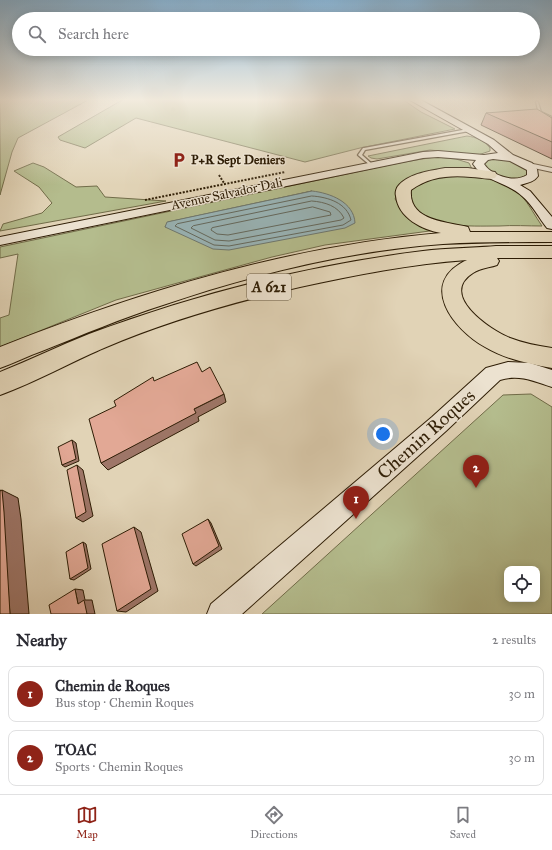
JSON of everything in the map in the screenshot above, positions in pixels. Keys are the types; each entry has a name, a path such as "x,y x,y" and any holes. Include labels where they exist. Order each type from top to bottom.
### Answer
{"highway":[{"path":"490,175 453,172 418,179 404,188 402,194 404,202 409,210 439,227 462,231 550,223"},
{"name":"A 621","path":"0,358 120,311 222,279 298,260 351,250 429,240 552,237"},
{"name":"A 621","path":"0,384 97,341 184,310 260,289 365,266 425,257 496,252 552,252"},
{"path":"552,252 538,258 485,261 471,265 460,271 453,281 452,291 455,305 465,319 485,336 506,346 552,358"}],"street":[{"path":"464,128 491,142 488,156 481,169 490,175 506,180 526,193 550,223"},
{"name":"Avenue Salvador Dali","path":"0,241 422,155 488,156"},
{"path":"488,156 509,157 552,171"},
{"path":"526,193 532,169 527,164"},
{"path":"506,180 530,177 552,171"},
{"name":"Chemin Roques","path":"221,614 439,424 493,374 504,369 516,368 531,371 552,379"}],"lane":[{"path":"371,165 360,155 364,149 468,130"}],"path":[{"path":"219,175 224,184"}],"green space":[{"path":"0,128 37,128 18,138 12,152 0,195"},
{"path":"74,128 120,128 85,148 60,140 58,137"},
{"path":"173,128 452,128 455,129 360,148 305,162"},
{"path":"467,136 483,141 490,148 490,151 478,155 430,150 377,159 368,156"},
{"path":"435,157 456,159 469,163 473,171 402,183 395,199 408,216 437,230 325,245 272,257 116,300 0,347 0,318 9,315 18,254 0,258 0,247 404,162","holes":["312,191 165,227 168,222"]},
{"path":"490,159 512,161 522,165 528,173 517,179 498,176 484,166"},
{"path":"33,163 44,167 76,187 97,186 105,197 166,201 0,231 3,224 42,213 52,203 39,187 14,171"},
{"path":"454,176 490,180 507,185 521,195 542,226 463,226 451,224 429,218 410,203 410,189 427,180"},
{"path":"531,394 552,407 552,614 262,614 503,395"}],"water":[{"path":"312,191 333,196 346,204 354,216 355,223 345,228 229,250 213,249 165,227 167,222"}],"building":[{"path":"519,128 552,128 552,142"},
{"path":"197,362 202,372 210,367 224,394 194,409 196,413 101,463 89,419 116,406 114,401 153,377 154,381"},
{"path":"72,440 76,459 62,465 58,447"},
{"path":"77,465 86,512 76,518 67,470"},
{"path":"2,490 10,614 0,614 0,491"},
{"path":"208,519 219,546 193,564 182,534"},
{"path":"134,527 151,589 117,611 102,544"},
{"path":"83,542 88,568 70,579 66,552"},
{"path":"75,589 78,604 84,600 87,614 51,614 49,605"}],"place":[{"name":"P+R Sept Deniers","path":"179,160"},
{"name":"TOAC","path":"476,488"},
{"name":"Chemin de Roques","path":"356,519"}]}
